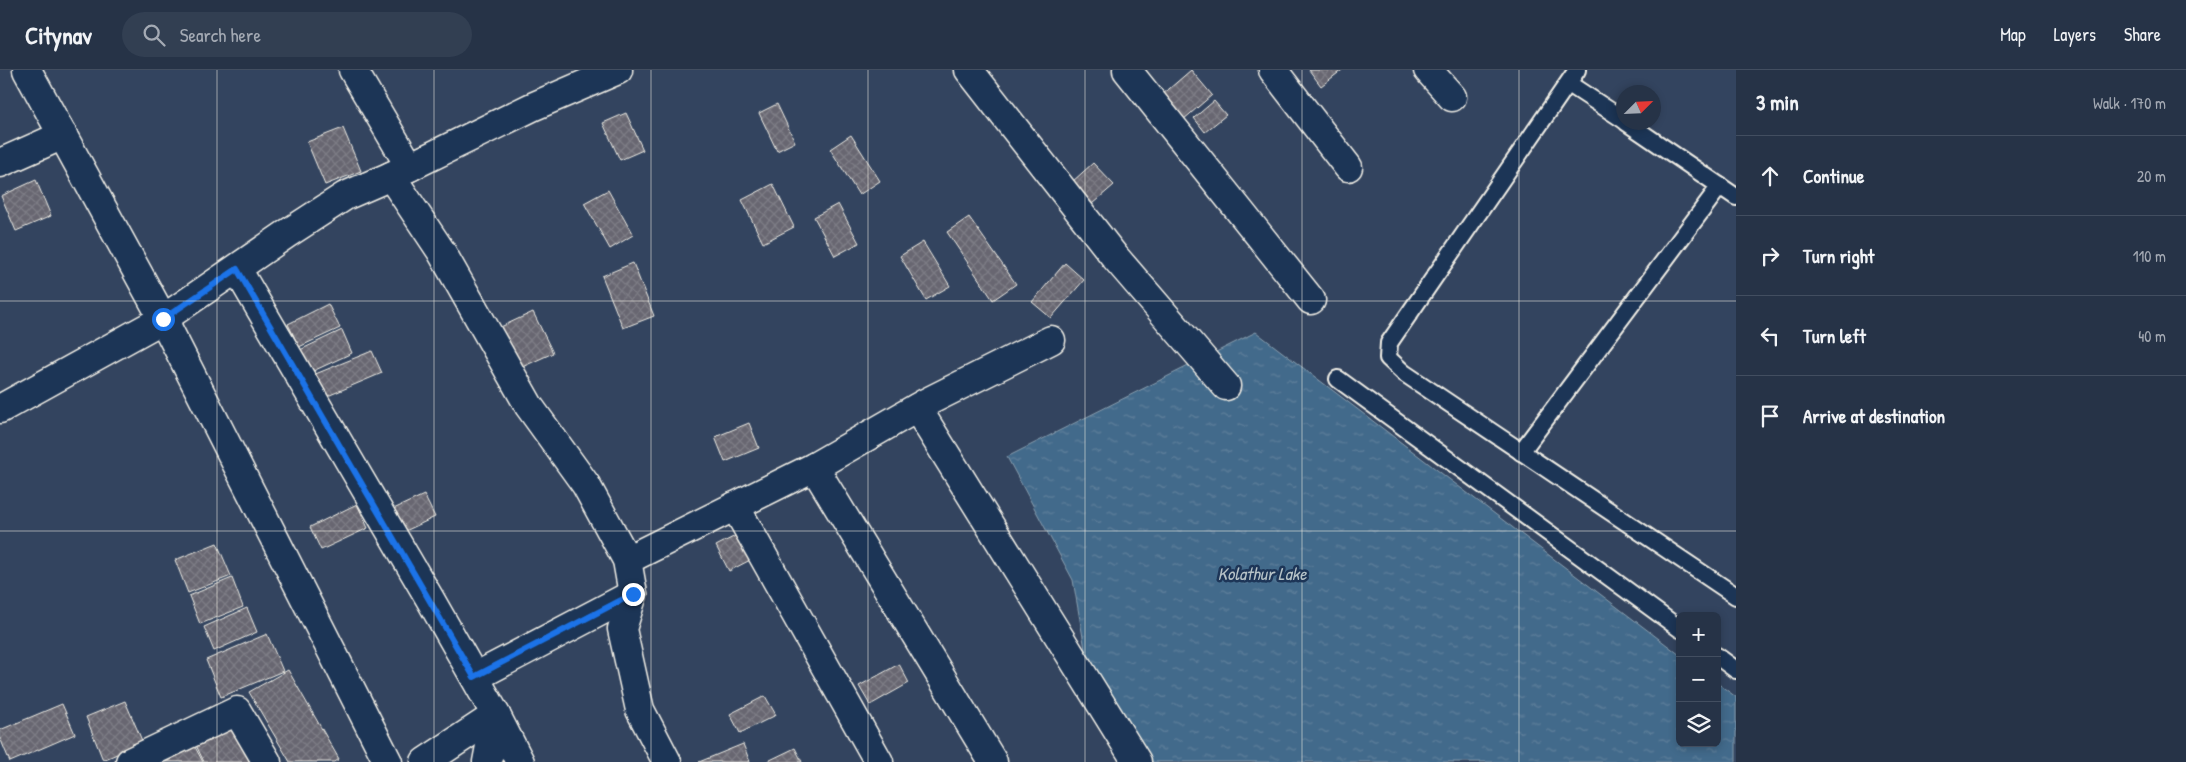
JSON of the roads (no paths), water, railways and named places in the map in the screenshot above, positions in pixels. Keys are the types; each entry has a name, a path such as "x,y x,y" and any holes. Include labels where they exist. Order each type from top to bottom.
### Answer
{"street":[{"path":"28,70 163,319 388,762"},
{"path":"353,70 440,251 529,406 586,485 627,560 633,594 622,629 640,710 668,762"},
{"path":"0,409 163,319 345,196 532,107 618,70"},
{"path":"969,70 1115,257 1226,386"},
{"path":"1127,70 1311,300"},
{"path":"1273,70 1348,167"},
{"path":"1428,70 1452,97"},
{"path":"0,163 63,134"},
{"path":"237,269 496,715 520,762"},
{"path":"627,560 814,467 917,408 1050,340"},
{"path":"917,408 1137,762"},
{"path":"814,467 993,762"},
{"path":"735,506 879,762"},
{"path":"474,677 633,594"},
{"path":"130,762 237,711 267,762"},
{"path":"425,762 496,715"},
{"path":"486,762 496,715"}],"lane":[{"path":"1616,114 1573,77 1389,343 1388,358 1404,373 1736,596"},
{"path":"1637,130 1736,197"},
{"path":"1521,452 1720,186"},
{"path":"1338,379 1676,626"},
{"path":"1718,657 1736,670"}],"water":[{"name":"Kolathur Lake","path":"1256,332 1676,652 1676,747 1721,747 1721,686 1736,697 1736,762 1131,762 1092,689 1073,580 1007,457"}]}
